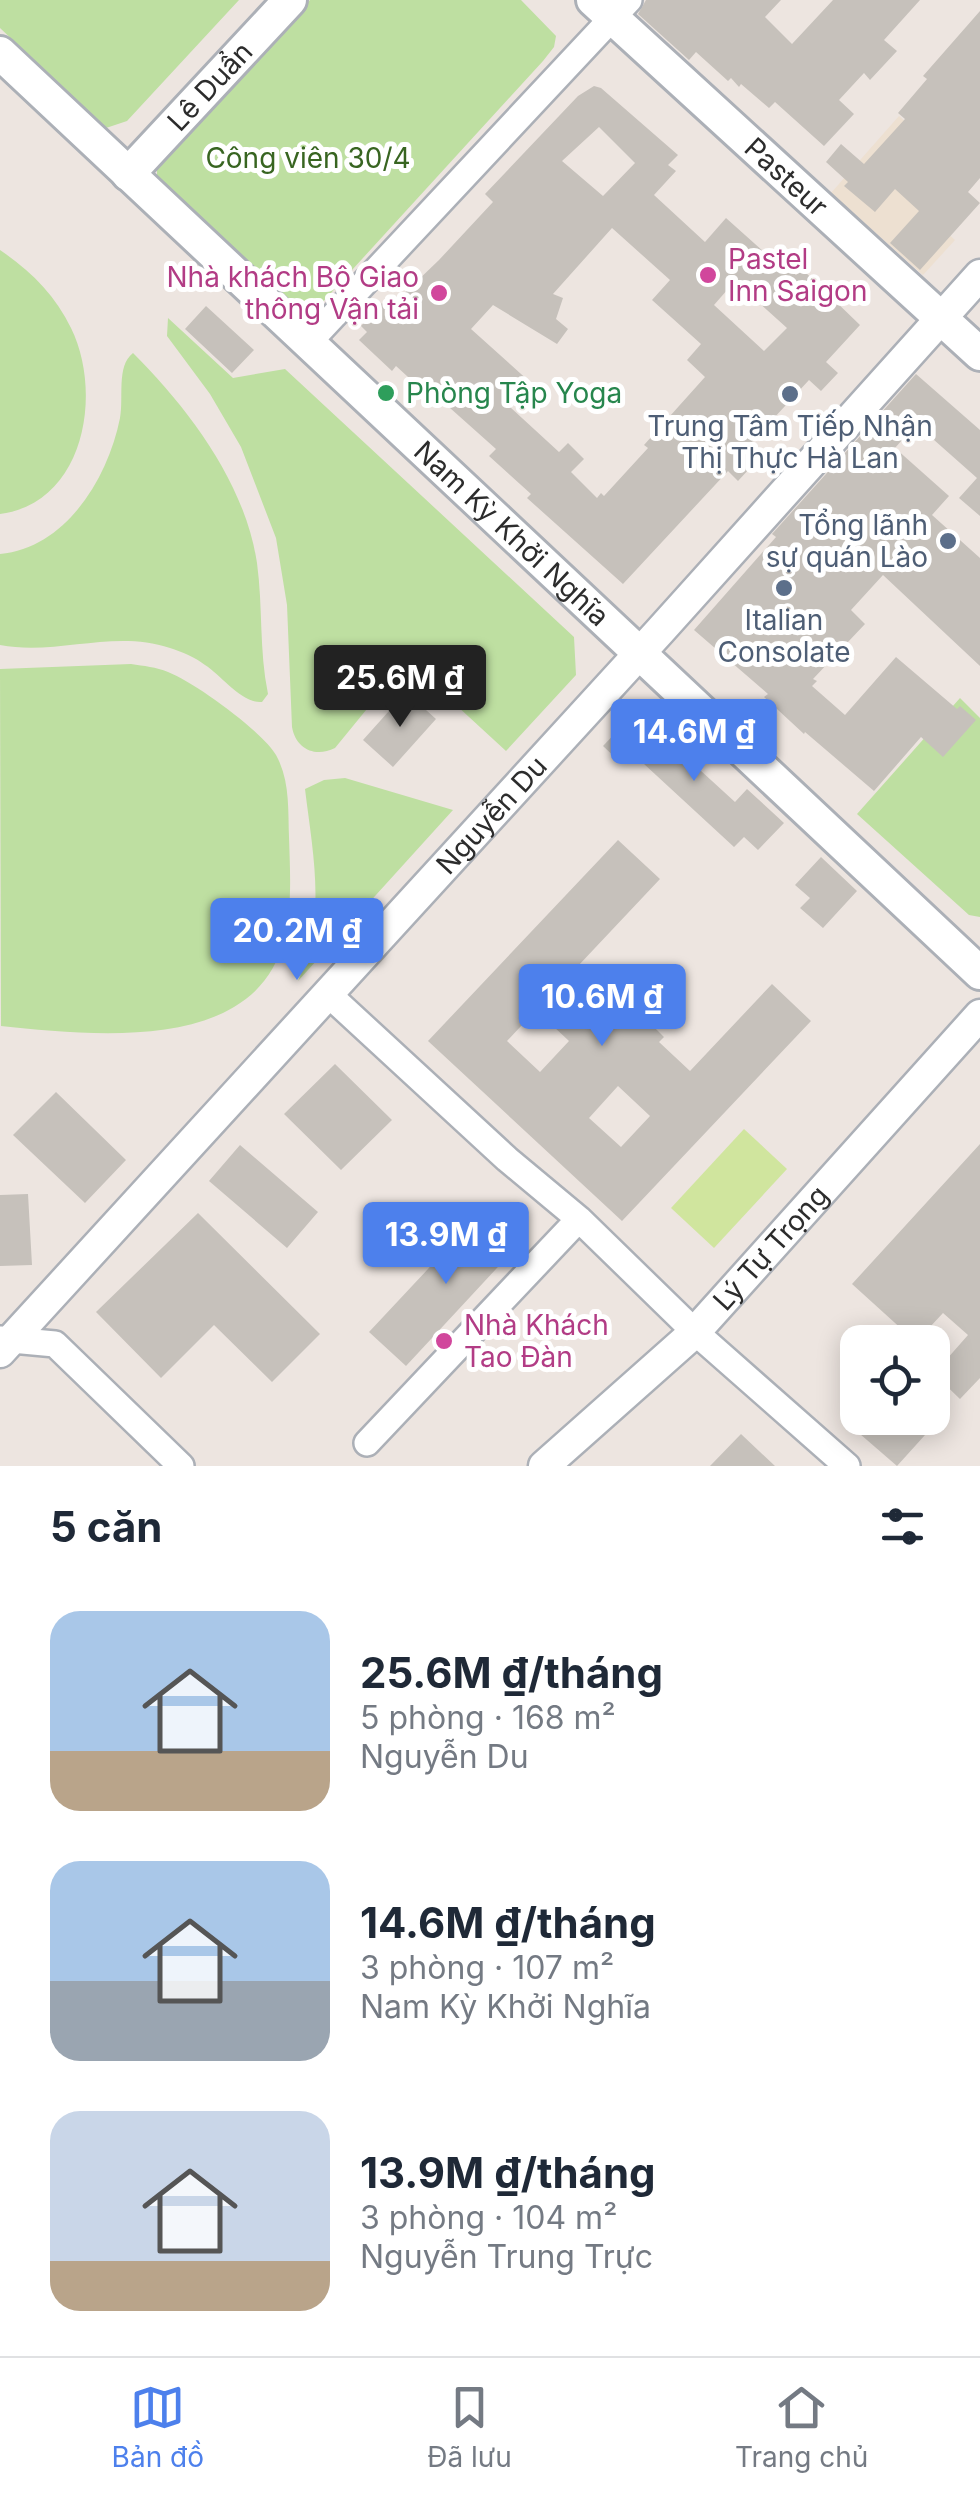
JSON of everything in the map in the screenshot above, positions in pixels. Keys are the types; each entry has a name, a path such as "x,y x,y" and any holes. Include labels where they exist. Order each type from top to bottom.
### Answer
{"main road":[{"name":"Lê Duẩn","path":"128,174 290,0"},
{"name":"Pasteur","path":"612,6 980,354"},
{"name":"Nam Kỳ Khởi Nghĩa","path":"0,53 980,973"}],"street":[{"path":"309,342 612,6"},
{"name":"Nguyễn Du","path":"4,1343 638,655 980,275"},
{"path":"328,994 579,1219 695,1332 847,1466"},
{"name":"Lý Tự Trọng","path":"544,1466 695,1332 980,1015"},
{"path":"366,1443 579,1219"},
{"path":"4,1343 54,1344 181,1466"}],"shaded area":[{"path":"899,116 961,171 924,212 955,240 923,275 831,193"}],"green space":[{"name":"Công viên 30/4","path":"0,0 239,0 127,121 106,128 0,28"},
{"name":"Công viên 30/4","path":"310,0 521,0 556,36 554,47 543,61 320,305 298,312 157,178 157,169 165,152"},
{"path":"0,250 50,294 71,328 81,354 85,413 68,467 51,489 29,506 0,514"},
{"path":"168,318 233,378 285,369 574,637 576,675 506,751 407,660 335,748 314,752 298,741 292,727 287,605 276,538 241,447 210,394 167,336"},
{"path":"133,353 174,398 212,449 251,533 259,579 268,694 262,702 239,694 193,657 149,643 21,648 0,645 0,554 45,539 64,524 94,486 114,441 121,410 122,374"},
{"path":"131,664 180,677 243,721 276,755 287,795 290,861 289,909 280,954 255,992 209,1019 181,1027 120,1033 1,1026 0,669"},
{"path":"960,698 980,718 980,917 969,915 857,814"},
{"path":"345,778 453,810 298,981 307,957 315,910 305,789 324,780"},
{"path":"744,1129 787,1169 714,1248 671,1208"}],"building":[{"path":"646,0 781,0 765,17 792,44 833,0 920,0 884,40 897,51 870,80 864,73 839,100 854,114 824,146 775,102 769,108 741,84 739,87 731,78 728,81 696,52 689,60 638,14"},
{"path":"980,11 980,178 968,192 980,203 920,270 890,243 919,211 895,189 875,212 844,186 848,182 826,162 841,144 864,164 905,119 898,113 927,79 923,76"},
{"path":"594,86 601,88 678,155 668,165 676,171 654,195 705,242 726,218 774,261 777,258 796,275 802,269 860,325 826,362 838,373 821,391 809,380 751,443 763,454 738,481 728,471 623,584 527,498 531,494 489,456 496,449 422,383 419,387 396,366 392,371 359,340 367,332 361,326 382,303 388,309 439,260 493,202 485,194 578,96","holes":["599,127 635,163 603,196 562,161","612,228 670,280 652,300 701,344 687,360 705,377 644,445 648,448 604,496 601,493 597,498 571,472 584,459 568,443 559,452 510,407 531,383 471,329 493,305 557,344 568,329 556,319 563,298 553,294","735,281 787,328 764,351 714,305"]},
{"path":"206,306 254,350 232,373 185,329"},
{"path":"916,374 980,430 980,516 959,498 977,478 916,424 895,448 949,496 932,515 980,558 980,666 883,575 851,610 865,624 813,679 817,681 812,686 845,715 896,657 957,709 960,706 976,720 943,757 921,737 874,791 804,734 764,697 768,694 694,630 776,537 772,534"},
{"path":"406,692 436,719 393,767 363,740"},
{"path":"640,707 658,724 654,728 735,802 747,789 784,823 758,850 744,837 734,847 631,752 621,763 603,746"},
{"path":"618,840 660,879 578,966 610,996 615,992 624,1000 629,995 660,1023 655,1028 664,1037 659,1042 690,1071 772,984 811,1021 622,1221 428,1041","holes":["536,1010 569,1041 540,1072 507,1041","618,1086 650,1116 621,1147 589,1118"]},
{"path":"821,857 857,891 823,928 800,908 810,898 795,885"},
{"path":"335,1064 392,1120 341,1170 284,1114"},
{"path":"56,1092 126,1160 85,1203 13,1135"},
{"path":"980,1144 980,1378 960,1399 950,1389 950,1355 968,1335 943,1313 932,1325 897,1325 852,1284"},
{"path":"240,1145 318,1212 287,1248 209,1181"},
{"path":"28,1194 32,1265 0,1266 0,1195"},
{"path":"486,1207 522,1241 406,1366 369,1332"},
{"path":"198,1213 320,1334 272,1382 214,1325 161,1378 96,1312"},
{"path":"741,1434 775,1466 710,1466"},
{"path":"861,1435 925,1435 897,1466"}],"place":[{"name":"Pastel Inn Saigon","path":"708,275"},
{"name":"Nhà khách Bộ Giao thông Vận tải","path":"439,293"},
{"name":"Phòng Tập Yoga","path":"386,393"},
{"name":"Trung Tâm Tiếp Nhận Thị Thực Hà Lan","path":"790,394"},
{"name":"Tổng lãnh sự quán Lào","path":"948,541"},
{"name":"Italian Consolate","path":"784,588"},
{"name":"Nhà Khách Tao Đàn","path":"444,1341"}]}
